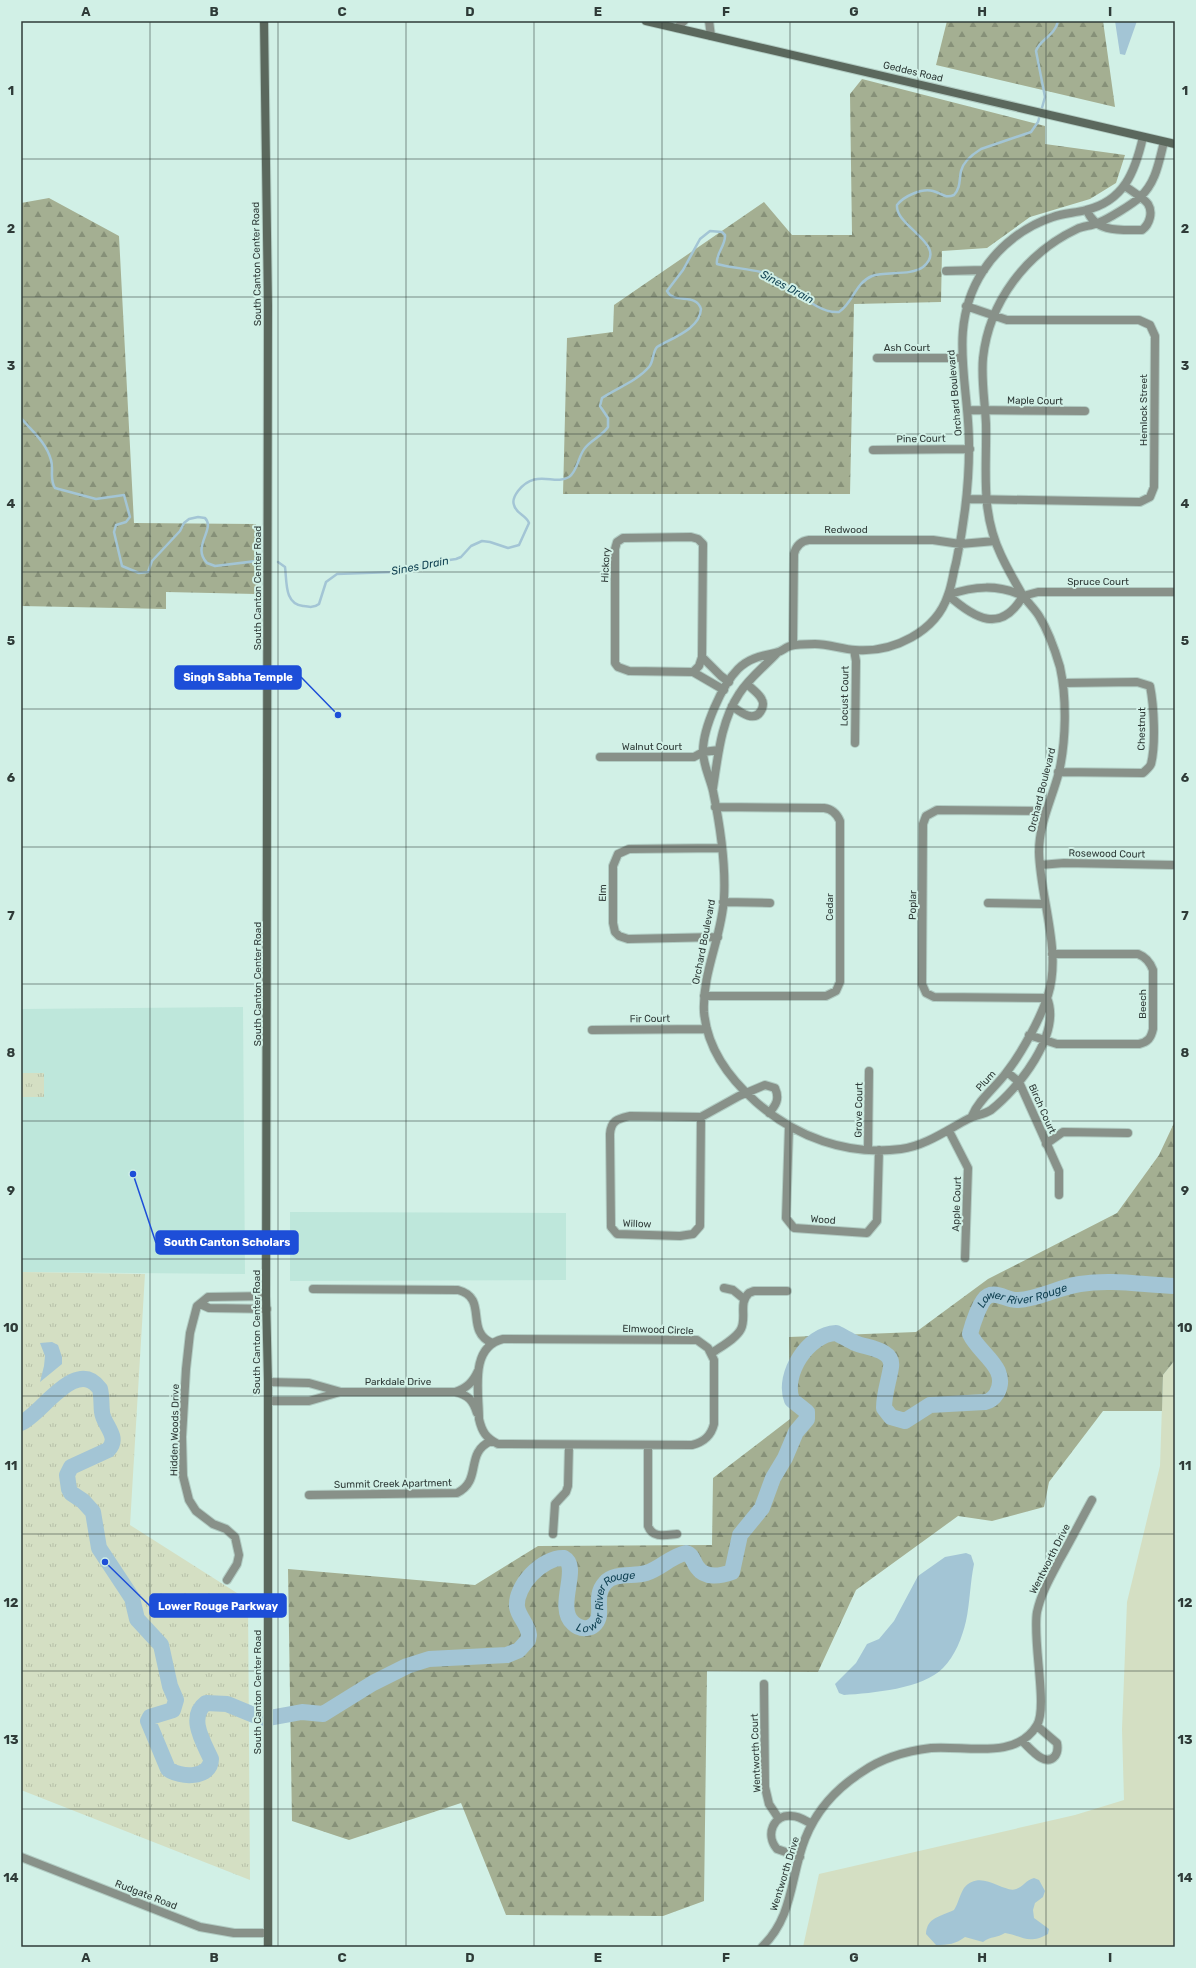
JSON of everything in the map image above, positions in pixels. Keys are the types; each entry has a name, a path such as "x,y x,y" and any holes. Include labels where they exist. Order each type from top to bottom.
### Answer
{"main road":[{"name":"South Canton Center Road","path":"264,21 268,304 266,1296 268,1382 268,1947"},
{"name":"Geddes Road","path":"646,21 1175,144"}],"street":[{"path":"677,28 684,21"},
{"path":"709,21 711,36"},
{"name":"Orchard Boulevard","path":"1047,998 1051,1007 1051,1016 1044,1040 1035,1059 1019,1082 986,1114 972,1116 949,1131 904,1149 868,1150 841,1148 817,1140 789,1126 769,1113 747,1094 721,1063 707,1029 704,1014 704,996 708,970 718,937 723,902 721,848 712,790 705,766 703,752 704,737 708,723 727,685 736,671 762,654 777,652 793,645 821,644 854,650 878,649 906,641 933,621 943,608 948,595 960,544 967,500 970,449 968,410 961,358 962,332 966,306 973,288 984,270 1004,245 1025,230 1056,216 1087,210 1107,201 1125,186 1138,162 1143,137"},
{"name":"Orchard Boulevard","path":"1007,1072 1029,1035 1047,998 1052,976 1052,954 1040,865 1040,836 1045,811 1058,772 1064,742 1063,683 1057,657 1039,615 1024,596 1005,564 995,541 985,500 985,410 983,358 986,340 994,315 1012,282 1037,255 1067,234 1082,227 1096,224 1140,198 1149,187 1156,174 1164,142"},
{"path":"1087,210 1089,217 1096,224 1113,230 1142,230 1150,221 1151,212 1149,204 1125,186"},
{"path":"946,272 984,270"},
{"name":"Hemlock Street","path":"966,306 1007,320 1138,320 1150,325 1155,336 1154,487 1150,497 1140,502 967,500"},
{"name":"Ash Court","path":"877,358 961,358"},
{"name":"Maple Court","path":"968,410 1085,411"},
{"name":"Pine Court","path":"873,450 970,449"},
{"name":"Hickory","path":"702,657 703,544 698,538 691,537 623,538 617,542 614,549 615,663 618,667 629,671 693,672 727,685"},
{"name":"Redwood","path":"793,645 794,554 797,546 801,542 809,540 933,540 960,544 995,541"},
{"path":"972,588 994,588 1008,589 1024,596 1018,605 1008,615 990,619 964,609 948,595 972,588"},
{"name":"Spruce Court","path":"1024,596 1038,592 1174,592"},
{"name":"Locust Court","path":"854,650 856,660 855,743"},
{"name":"Orchard Boulevard","path":"712,790 719,750 732,706 747,684 777,652"},
{"path":"693,672 699,666 702,657 721,676 727,685 740,693"},
{"name":"Chestnut","path":"1058,772 1143,773 1151,766 1152,753 1153,702 1150,686 1137,682 1063,683"},
{"path":"732,706 749,716 756,716 761,711 763,706 762,699 747,684"},
{"name":"Walnut Court","path":"600,757 694,757 703,752 719,750"},
{"name":"Cedar","path":"704,996 826,996 836,991 840,982 840,821 838,816 832,810 824,808 715,807"},
{"name":"Poplar","path":"1045,811 937,810 926,816 923,824 922,984 926,993 934,997 1047,998"},
{"name":"Elm","path":"718,937 628,939 619,936 613,926 613,866 618,854 629,849 721,848"},
{"name":"Rosewood Court","path":"1040,865 1064,863 1173,865"},
{"path":"723,902 770,903"},
{"path":"988,903 1045,904"},
{"name":"Beech","path":"1029,1035 1057,1044 1139,1044 1148,1040 1153,1029 1153,970 1146,958 1138,954 1052,954"},
{"name":"Fir Court","path":"592,1030 707,1029"},
{"name":"Grove Court","path":"868,1150 869,1071"},
{"name":"Plum","path":"972,1116 976,1106 1007,1072 1019,1082"},
{"name":"Birch Court","path":"1019,1082 1059,1171 1059,1195"},
{"name":"Willow","path":"701,1117 700,1226 692,1234 680,1236 617,1234 611,1227 610,1212 610,1127 614,1121 619,1118 630,1116 701,1117 739,1096 747,1094 765,1085 775,1088 779,1096 776,1105 769,1113"},
{"name":"Wood","path":"789,1126 786,1218 794,1228 867,1233 877,1222 879,1150"},
{"name":"Apple Court","path":"949,1131 968,1168 965,1258"},
{"name":"Birch Court","path":"1046,1144 1063,1132 1128,1132"},
{"path":"724,1288 733,1290 744,1299"},
{"path":"313,1289 458,1290 464,1292 472,1299 475,1305 480,1336 492,1343 481,1354 479,1368 479,1419"},
{"path":"455,1392 464,1394 471,1399 484,1433 491,1441 504,1445 692,1445 709,1436 714,1424 714,1364 712,1353 741,1329 743,1322 744,1299 748,1293 754,1291 787,1291"},
{"path":"266,1296 208,1297 200,1304 209,1308 267,1309"},
{"name":"Hidden Woods Drive","path":"200,1304 197,1306 190,1332 186,1369 182,1437 183,1476 187,1494 196,1511 213,1524 226,1529 235,1537 239,1555 237,1564 227,1580"},
{"name":"Elmwood Circle","path":"492,1343 503,1339 690,1339 703,1343 712,1353"},
{"path":"455,1392 464,1389 470,1384 479,1368"},
{"name":"Parkdale Drive","path":"268,1382 309,1383 341,1392 455,1392"},
{"name":"Parkdale Drive","path":"268,1401 309,1401 341,1392"},
{"name":"Summit Creek Apartment","path":"309,1495 457,1494 469,1485 472,1479 476,1454 479,1448 491,1441"},
{"path":"553,1534 555,1504 566,1492 568,1486 569,1445"},
{"path":"648,1445 648,1526 656,1535 677,1534"},
{"name":"Wentworth Drive","path":"1037,1726 1041,1710 1035,1638 1037,1611 1044,1589 1092,1500"},
{"name":"Wentworth Court","path":"764,1684 765,1787 770,1804 779,1819"},
{"path":"1037,1726 1057,1743 1057,1753 1054,1757 1048,1760 1040,1758 1023,1742 1037,1726"},
{"name":"Wentworth Drive","path":"762,1947 780,1923 788,1905 800,1857 812,1824 826,1803 842,1786 864,1770 885,1759 909,1752 929,1749 999,1748 1023,1742"},
{"path":"800,1857 781,1852 773,1844 770,1838 771,1830 779,1819 786,1816 793,1816 812,1824"},
{"name":"Rudgate Road","path":"21,1858 200,1927 234,1934 268,1933"}],"shaded area":[{"path":"243,1007 245,1274 21,1272 21,1009"},
{"path":"290,1212 566,1213 566,1280 290,1281"}],"green space":[{"path":"947,21 1103,21 1115,107 936,65"},
{"path":"862,79 1045,126 1045,144 1125,155 1116,183 1090,199 1030,217 987,248 942,251 941,302 854,304 850,494 563,494 567,338 613,332 614,305 764,202 792,235 852,235 850,94"},
{"path":"49,198 119,236 134,523 256,524 258,594 166,592 166,609 21,606 21,203"},
{"path":"21,1073 44,1073 44,1097 21,1097"},
{"path":"1175,1121 1175,1360 1163,1375 1162,1411 1103,1411 1049,1482 1044,1507 992,1521 958,1516 856,1590 818,1672 707,1671 704,1901 663,1916 506,1915 461,1803 349,1840 292,1821 288,1569 475,1585 538,1546 712,1545 713,1478 790,1419 789,1337 916,1332 988,1279 1117,1213 1159,1155"},
{"path":"21,1272 145,1274 130,1525 248,1600 250,1880 21,1790"},
{"path":"1175,1360 1175,1947 803,1947 819,1874 1075,1815 1124,1800 1122,1729 1127,1602 1160,1466 1163,1375"}],"water":[{"path":"1115,21 1137,21 1125,55 1120,54"},
{"path":"52,1342 58,1345 62,1357 62,1364 40,1382 45,1356 40,1343"},
{"path":"966,1553 971,1555 974,1564 966,1621 958,1646 943,1668 923,1681 896,1689 844,1695 839,1693 835,1684 856,1663 867,1644 879,1639 894,1621 918,1576 945,1557"},
{"path":"1034,1878 1039,1880 1045,1891 1043,1897 1035,1903 1033,1910 1034,1918 1049,1929 1048,1934 1035,1939 1026,1939 1005,1933 983,1942 965,1937 952,1944 936,1945 926,1934 929,1924 935,1918 954,1910 964,1888 971,1883 978,1880 985,1881 1011,1890 1018,1888"}],"waterway":[{"name":"Sines Drain","path":"278,562 285,567 289,596 292,601 303,606 311,607 319,604 326,582 337,574 393,572 456,559 461,557 471,546 482,541 508,548 519,545 529,523 528,520 515,508 513,503 518,491 531,480 557,480 569,477 574,471 585,448 608,427 608,418 600,406 602,398 644,372 651,365 654,352 657,347 684,332 696,322 701,309 698,304 695,301 670,295 667,291 683,270 700,239 710,231 722,232 725,235 717,264 758,271 773,276 815,305 831,312 839,312 844,308 862,283 872,276 912,272 923,267 930,259 930,251 926,244 904,221 899,213 897,205 909,196 929,190 946,196 954,195 959,186 962,168 966,161 972,156 981,149 1031,132 1038,122 1045,97 1036,51 1041,43 1054,30 1058,21"},
{"name":"Sines Drain","path":"21,418 38,437 49,454 52,463 52,481 55,488 96,499 124,495 130,517 126,522 116,525 114,532 122,566 139,573 148,572 152,561 180,531 184,523 189,519 198,517 205,518 208,522 201,551 207,563 215,566 257,561"},
{"name":"Lower River Rouge","path":"21,1423 29,1418 59,1390 70,1383 80,1379 91,1381 100,1389 103,1417 112,1436 112,1445 108,1450 71,1467 67,1475 69,1489 71,1493 83,1501 93,1512 99,1548 132,1598 137,1619 161,1645 170,1686 176,1700 173,1710 150,1717 148,1721 168,1769 180,1774 194,1775 201,1773 210,1766 211,1759 201,1738 197,1723 200,1709 206,1703 227,1704 261,1718 302,1712 323,1714 373,1683 407,1666 429,1659 507,1655 519,1650 528,1640 529,1635 517,1607 520,1590 532,1574 547,1562 564,1558 569,1563 570,1578 566,1607 568,1616 573,1623 581,1628 589,1628 598,1620 600,1591 605,1583 613,1577 646,1573 656,1569 675,1557 686,1553 690,1555 700,1571 704,1573 713,1576 732,1572 740,1535 762,1508 773,1478 785,1458 796,1432 807,1419 807,1412 792,1400 790,1390 794,1368 807,1348 816,1340 826,1335 836,1333 855,1343 878,1350 888,1356 891,1361 891,1367 884,1408 891,1417 905,1421 930,1405 985,1402 991,1400 996,1395 1000,1384 1000,1376 997,1369 970,1334 979,1308 988,1296 999,1295 1018,1300 1080,1284 1104,1282 1175,1286"}],"place":[{"name":"Singh Sabha Temple","path":"338,715"},
{"name":"South Canton Scholars","path":"133,1174"},
{"name":"Lower Rouge Parkway","path":"105,1562"}]}
